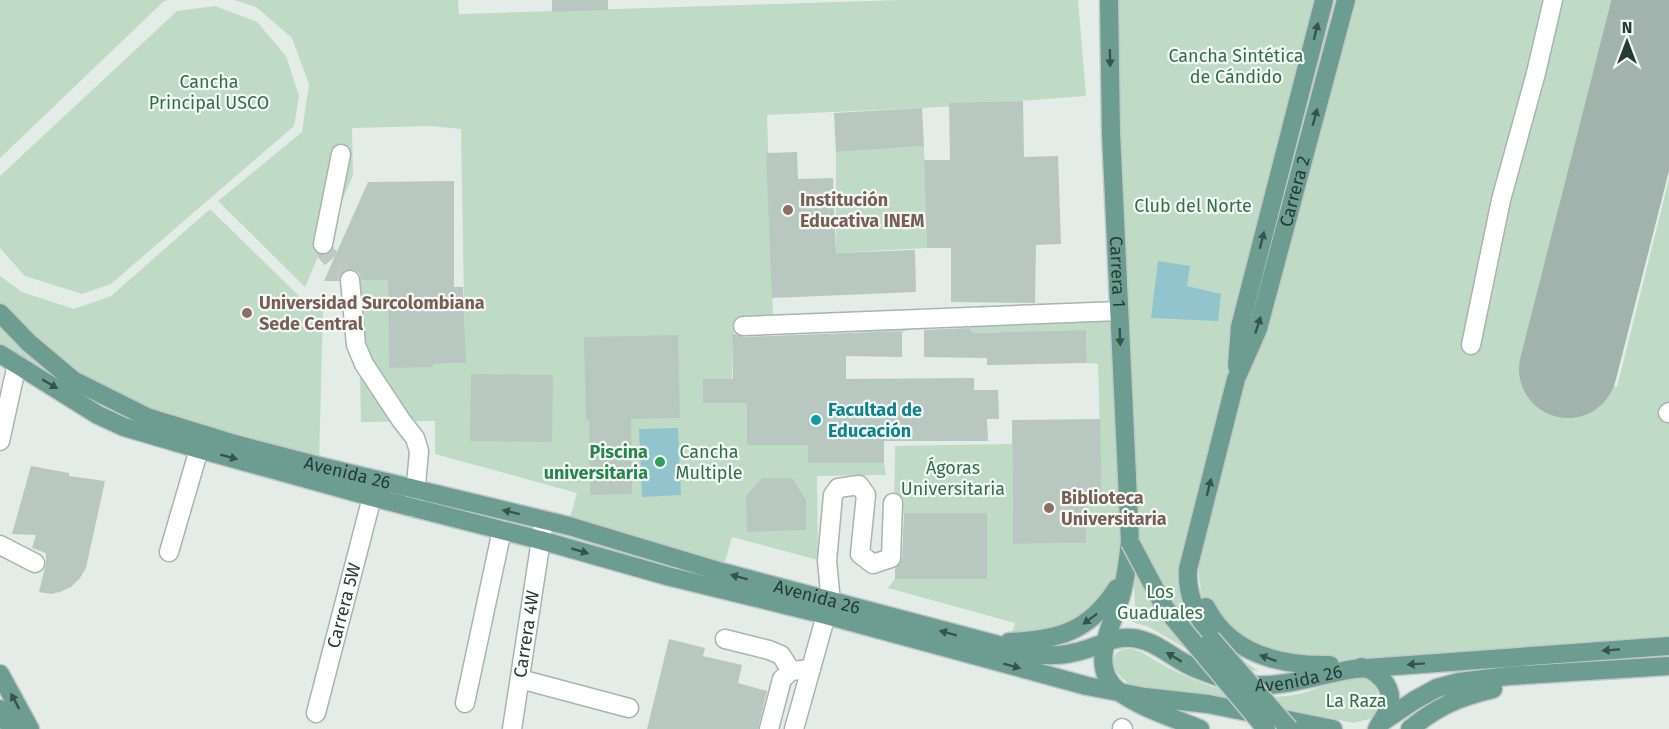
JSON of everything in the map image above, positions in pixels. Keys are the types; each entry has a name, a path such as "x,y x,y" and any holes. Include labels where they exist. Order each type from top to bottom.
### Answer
{"main road":[{"name":"Carrera 1","path":"1109,0 1111,133 1130,542 1126,574 1105,642 1103,664 1113,685 1120,693"},
{"name":"Carrera 2","path":"1289,729 1211,639 1190,597 1187,582 1188,569 1236,379 1240,327 1324,0"},
{"name":"Carrera 2","path":"1236,379 1258,330 1346,0"},
{"name":"Avenida 26","path":"0,313 29,343 73,380 147,417 235,444 544,520 1047,675 1120,693 1208,704 1333,729"},
{"name":"Avenida 26","path":"0,354 116,423 199,449 667,576 1049,656 1067,655 1117,638 1132,638 1144,641 1194,669 1252,685 1293,682 1328,672 1367,668 1669,646"},
{"path":"1130,542 1166,609 1266,729"},
{"path":"1195,543 1202,600 1214,623 1237,642 1264,657 1283,663 1310,666 1350,665 1367,668 1383,681 1390,695 1388,710 1376,727"},
{"path":"986,643 1038,640 1068,634 1092,619 1107,604 1126,574"},
{"path":"1376,727 1437,688 1459,682 1508,676 1669,666"},
{"path":"1410,729 1431,711 1470,694 1504,687 1545,683 1587,671"},
{"path":"0,674 30,729"},
{"path":"1120,693 1200,729"},
{"path":"0,709 11,729"}],"street":[{"path":"1471,345 1501,200 1536,73 1553,0"},
{"path":"324,244 341,154"},
{"path":"350,280 356,345 364,364 400,420 415,438 419,451 414,508"},
{"path":"743,326 1119,311"},
{"path":"0,441 16,364"},
{"path":"169,552 199,449"},
{"path":"794,729 828,608 827,561 833,495 838,488 859,485 866,495 860,554 873,564 891,558 893,503"},
{"name":"Carrera 5W","path":"316,713 372,497"},
{"name":"Carrera 4W","path":"512,729 544,520"},
{"path":"465,703 502,530"},
{"path":"0,545 35,563"},
{"path":"725,639 781,655 791,670"},
{"path":"768,729 782,679 791,670 811,669"},
{"path":"520,679 628,708"}],"green space":[{"path":"0,0 169,0 164,1 0,158"},
{"path":"234,0 458,0 459,14 900,0 1078,0 1086,96 942,107 767,115 773,322 1117,319 1108,0 1323,0 1206,497 1346,0 1612,0 1520,360 1617,387 1669,179 1669,636 1310,666 1264,657 1202,600 1195,544 1181,561 1204,630 1259,672 1200,657 1149,627 1132,622 1135,607 1132,545 1110,596 1090,617 1008,648 1015,623 888,588 895,579 987,579 987,514 894,513 895,446 1012,444 1013,544 1086,543 1086,502 1102,501 1098,364 1087,363 1086,330 973,333 967,325 924,326 902,332 732,333 732,379 799,403 747,417 747,445 808,445 808,463 884,463 886,475 817,476 818,560 732,537 722,572 568,525 577,493 435,454 435,421 361,422 358,280 454,280 454,287 440,288 442,364 465,363 461,129 430,126 352,128 353,175 305,287 218,201 302,132 309,84 292,38 256,7"},
{"name":"Cancha Principal USCO","path":"215,6 257,22 286,56 299,96 294,126 111,284 82,294 25,276 0,248 0,176 177,11"},
{"path":"924,146 927,248 836,253 836,152"},
{"path":"210,209 299,296 295,308 323,308 319,465 235,443 71,381 59,389 0,353 0,276 22,292 74,309 111,296"},
{"name":"La Raza","path":"1132,649 1178,673 1218,689 1260,697 1303,693 1349,678 1365,679 1375,686 1378,707 1373,718 1353,723 1241,702 1147,690 1126,682 1118,674 1114,665 1115,655 1120,650"}],"water":[{"path":"1158,261 1190,266 1187,286 1221,294 1218,321 1151,318"},
{"name":"Piscina universitaria","path":"678,428 681,495 642,497 639,429"}],"building":[{"path":"552,0 608,0 608,10 552,12"},
{"path":"1023,101 1024,157 1058,156 1061,244 1036,245 1035,303 951,302 951,248 927,248 924,160 950,160 949,103"},
{"path":"922,108 924,146 836,152 834,113"},
{"path":"797,152 798,179 833,178 836,253 915,250 916,292 772,298 766,153"},
{"path":"454,181 454,287 463,287 466,363 433,364 433,367 389,368 388,280 361,280 359,273 350,269 343,271 339,281 324,281 368,182"},
{"path":"969,328 973,333 1086,330 1087,363 987,365 987,358 924,357 924,330"},
{"path":"902,332 902,357 846,356 846,379 974,378 974,390 998,390 999,419 987,419 988,441 884,441 884,463 808,463 808,445 747,445 747,403 703,403 703,379 733,379 732,333 743,337"},
{"path":"678,335 680,418 631,419 632,494 590,495 589,420 586,420 584,337"},
{"path":"471,374 553,375 552,442 470,441"},
{"path":"1100,419 1102,502 1086,502 1086,543 1013,544 1012,420"},
{"path":"31,466 69,473 69,476 105,481 86,568 71,587 51,594 39,592 46,553 32,548 36,535 12,534"},
{"path":"762,478 792,478 806,500 806,530 747,532 746,496"},
{"path":"904,513 987,513 987,579 895,579 895,569 902,558"},
{"path":"669,639 705,648 703,656 742,665 738,683 767,691 758,729 647,729"}],"runway":[{"path":"1568,369 1662,0"}],"tunnel":[{"path":"323,244 326,253 350,280"}],"place":[{"name":"Institución Educativa INEM","path":"788,210"},
{"name":"Universidad Surcolombiana Sede Central","path":"247,313"},
{"name":"Facultad de Educación","path":"816,420"},
{"name":"Piscina universitaria","path":"660,462"},
{"name":"Biblioteca Universitaria","path":"1049,508"}],"park label":[{"name":"Cancha Sintética de Cándido","path":"1236,66"},
{"name":"Club del Norte","path":"1193,206"},
{"name":"Cancha Multiple","path":"709,462"},
{"name":"Ágoras Universitaria","path":"953,478"},
{"name":"Los Guaduales","path":"1160,602"}]}
